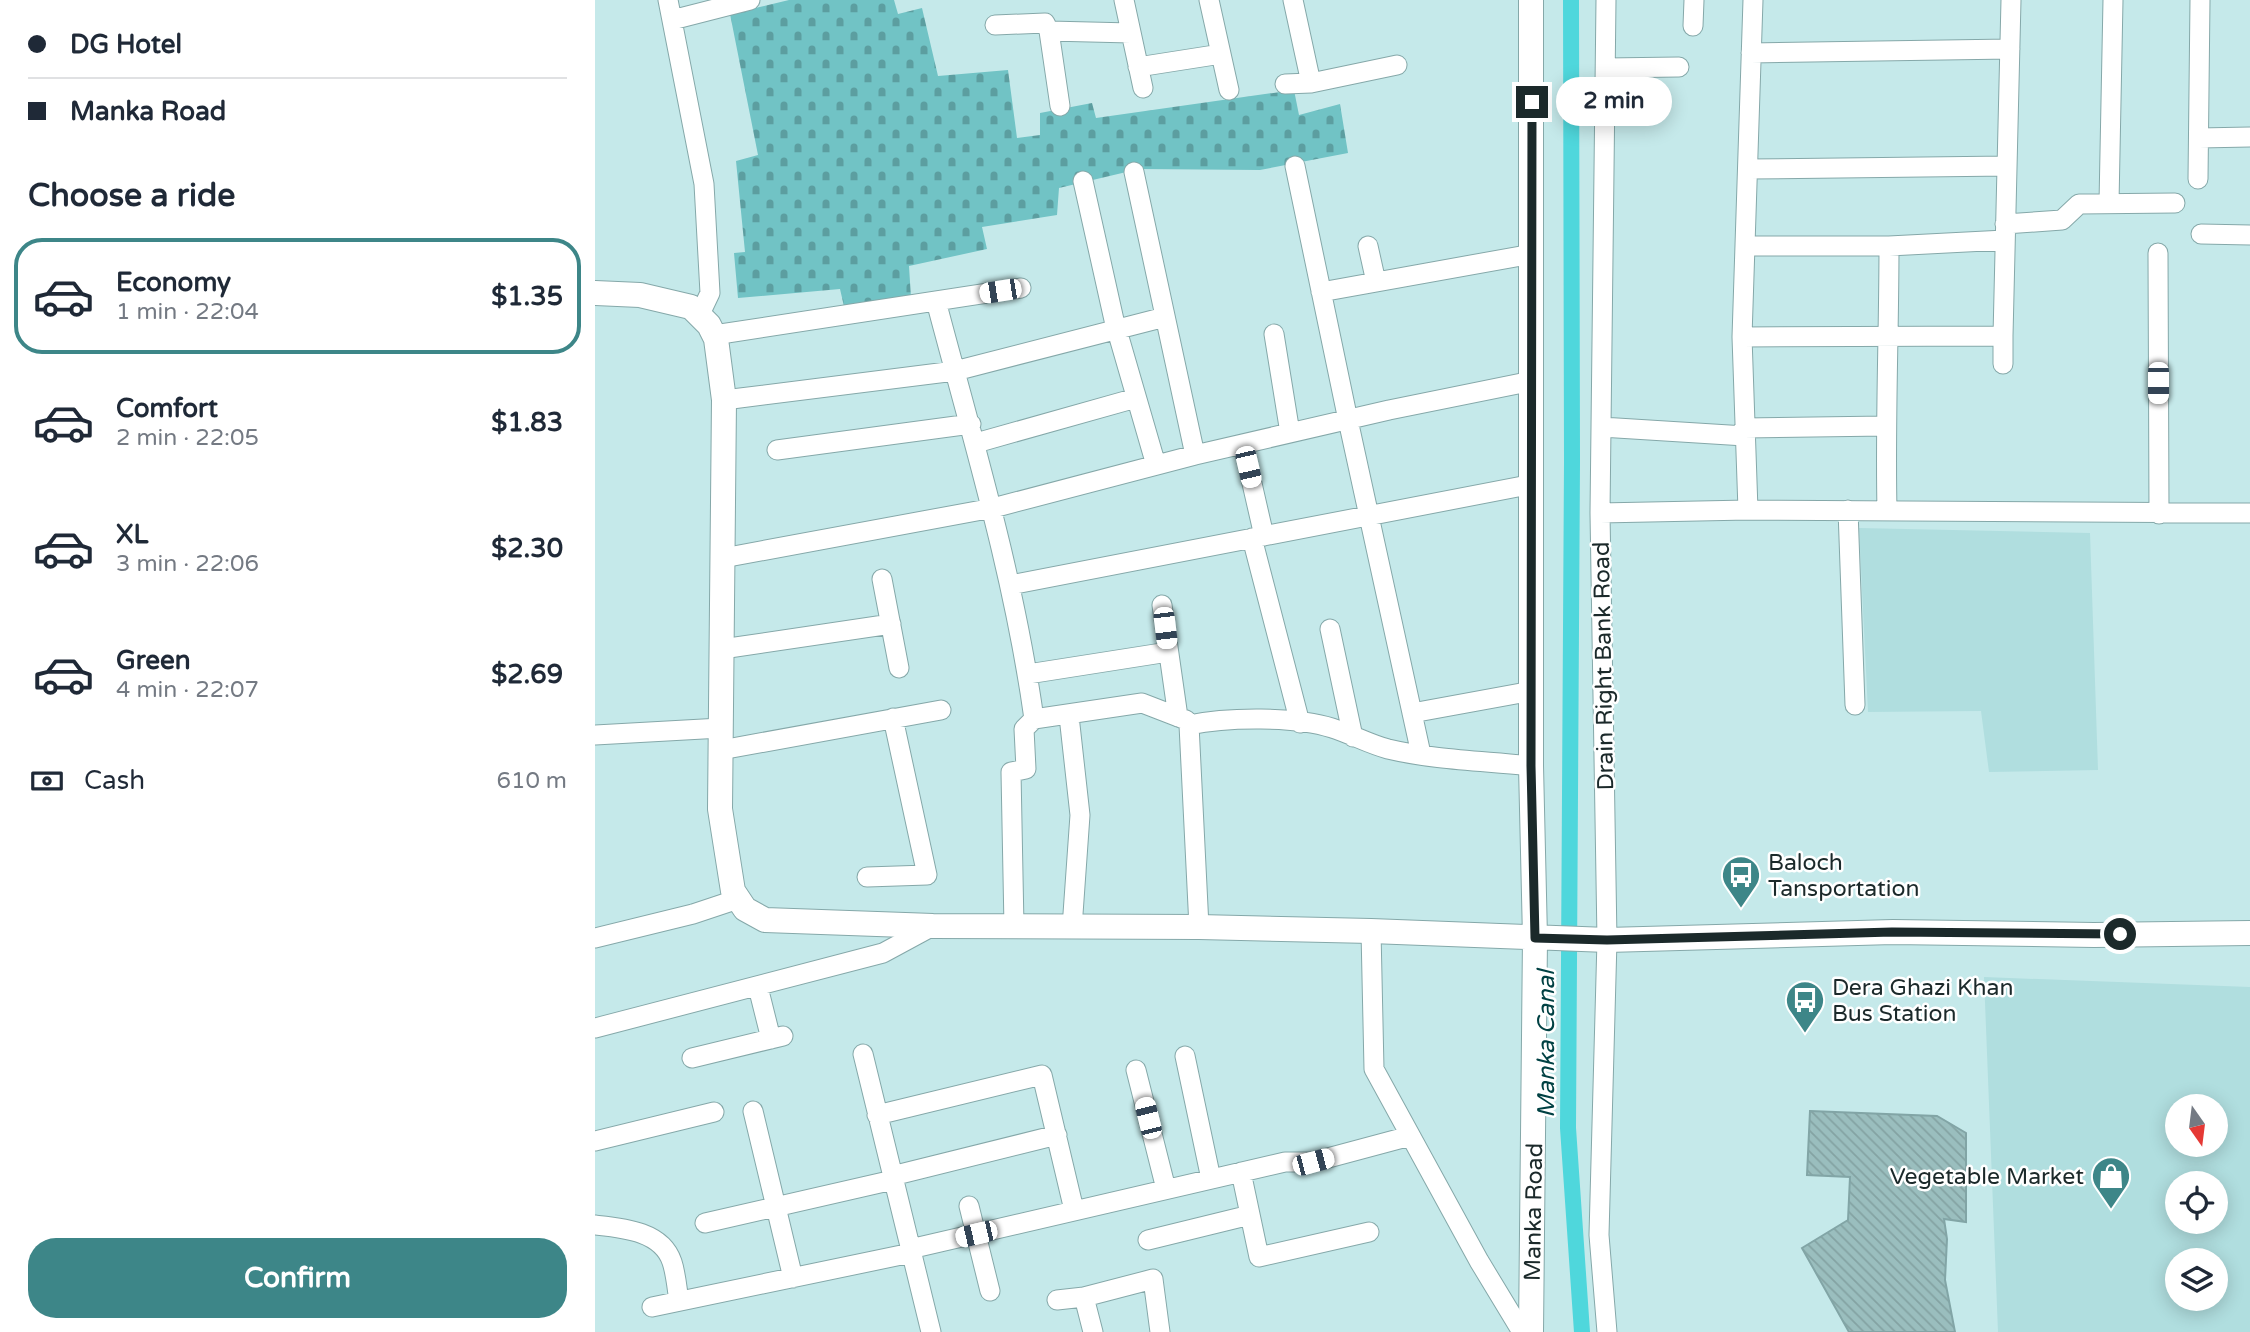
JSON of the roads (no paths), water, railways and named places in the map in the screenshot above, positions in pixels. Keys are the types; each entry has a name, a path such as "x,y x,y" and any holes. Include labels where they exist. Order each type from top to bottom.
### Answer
{"main road":[{"name":"Manka Road","path":"1531,0 1531,766 1546,938 1531,1332"},
{"path":"595,293 651,298 691,307 700,314 714,335 724,400 720,809 730,880 738,899 753,915 765,920 933,926 1371,930 1595,939 1892,932 2094,935 2250,933"}],"street":[{"path":"667,0 704,184 710,293 700,314"},
{"path":"672,20 750,0"},
{"path":"1124,0 1143,88"},
{"path":"1209,0 1229,90"},
{"path":"1293,0 1311,83"},
{"name":"Drain Right Bank Road","path":"1606,0 1595,939 1599,1235 1607,1332"},
{"path":"1693,26 1694,0"},
{"path":"1748,510 1742,337 1753,0"},
{"path":"2003,364 2011,0"},
{"path":"2109,203 2113,0"},
{"path":"2198,179 2200,0"},
{"path":"995,25 1045,23 1049,31 1061,106"},
{"path":"1049,31 1131,33"},
{"path":"1751,53 2010,49"},
{"path":"1138,67 1221,54"},
{"path":"1285,84 1311,83 1397,65"},
{"path":"1606,68 1679,67"},
{"path":"2199,138 2250,137"},
{"path":"1295,166 1347,420 1421,754"},
{"path":"1748,169 2007,166"},
{"path":"1134,172 1195,456"},
{"path":"1083,181 1117,331 1156,466"},
{"path":"1746,246 1889,246 2005,232 2062,220 2079,204 2175,203"},
{"path":"2201,234 2250,235"},
{"path":"1368,246 1376,282"},
{"path":"1887,510 1885,426 1889,246"},
{"path":"2158,253 2158,513"},
{"path":"1321,292 1532,254"},
{"path":"714,335 1021,288"},
{"path":"936,301 993,508 1028,674 1034,719"},
{"path":"724,400 955,371 1165,317"},
{"path":"1274,334 1290,433"},
{"path":"1742,337 2003,336"},
{"path":"723,558 993,508 1243,444 1532,381"},
{"path":"777,450 973,433 1136,398"},
{"path":"1601,427 1744,432 1885,426"},
{"path":"1243,444 1258,537 1300,723"},
{"path":"1010,585 1533,484"},
{"path":"1848,510 1855,705"},
{"path":"1600,513 1887,510 2250,513"},
{"path":"882,579 899,668"},
{"path":"1162,605 1168,652 1183,721 1199,927"},
{"path":"722,649 891,624"},
{"path":"1330,629 1353,737"},
{"path":"1028,674 1168,652"},
{"path":"1412,713 1532,691"},
{"path":"1014,927 1011,772 1026,769 1024,729 1034,719 1069,716 1142,703 1183,721 1300,723 1333,729 1388,749 1531,766"},
{"path":"595,734 721,739 941,710"},
{"path":"1069,716 1080,815 1072,928"},
{"path":"867,877 927,875 893,718"},
{"path":"595,938 693,914 738,899"},
{"path":"595,1028 883,953 933,926"},
{"path":"1371,930 1374,1069 1479,1261 1522,1332"},
{"path":"692,1058 777,1037 758,987"},
{"path":"863,1054 931,1332"},
{"path":"1185,1056 1211,1179"},
{"path":"1136,1070 1166,1189"},
{"path":"877,1115 1042,1075 1074,1210"},
{"path":"753,1111 793,1278"},
{"path":"595,1141 714,1112"},
{"path":"705,1223 776,1208 1057,1135"},
{"path":"652,1307 911,1251 1074,1210 1285,1162 1313,1162 1411,1136"},
{"path":"1241,1172 1259,1257 1369,1231"},
{"path":"969,1206 990,1291"},
{"path":"1148,1240 1250,1215"},
{"path":"595,1225 638,1231 663,1245 672,1261 679,1301"},
{"path":"1057,1300 1084,1297 1153,1279 1160,1332"},
{"path":"1084,1297 1093,1332"}],"waterway":[{"name":"Manka Canal","path":"1571,0 1572,462 1568,1128 1582,1332"}],"place":[{"name":"Baloch Tansportation","path":"1741,909"},
{"name":"Dera Ghazi Khan Bus Station","path":"1805,1034"},
{"name":"Vegetable Market","path":"2111,1210"}]}
